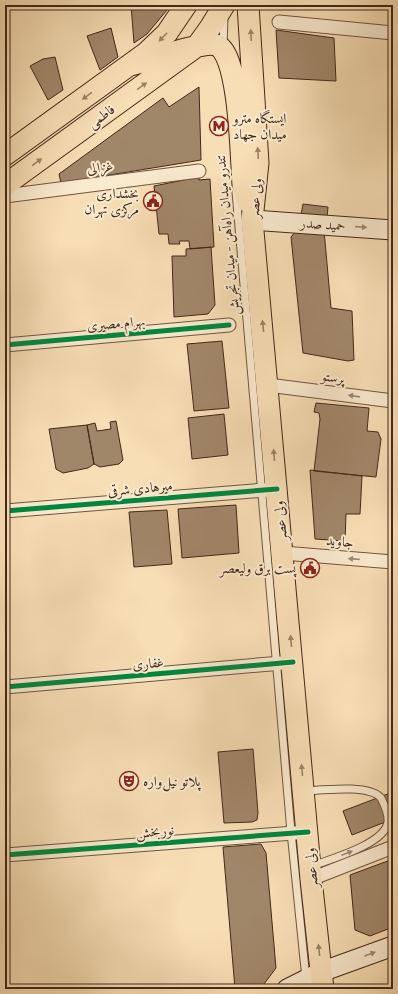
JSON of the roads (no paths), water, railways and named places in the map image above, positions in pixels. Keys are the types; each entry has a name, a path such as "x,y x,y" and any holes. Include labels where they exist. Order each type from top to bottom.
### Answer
{"main road":[{"path":"130,65 167,33 186,5"},
{"path":"196,46 210,28 224,5"},
{"name":"ولی عصر","path":"248,5 258,163 252,220 268,385 269,489 283,552 285,663 304,791 299,832 311,873 314,982"},
{"path":"130,65 196,46 210,44 223,48 229,58 235,79 243,185 252,220"},
{"name":"فاطمی","path":"5,185 196,46"},
{"name":"فاطمی","path":"5,155 130,65"}],"street":[{"path":"279,22 393,33"},
{"name":"غزالی","path":"5,196 199,171"},
{"name":"حمید صدر","path":"252,220 393,230"},
{"name":"بهرام مصیری","path":"5,346 229,325"},
{"name":"پرستو","path":"268,385 393,402"},
{"name":"میرهادی شرقی","path":"5,511 269,489"},
{"name":"جاوید","path":"283,552 393,562"},
{"name":"غفاری","path":"5,688 285,663"},
{"name":"نوربخش","path":"5,855 299,832"},
{"path":"311,873 393,847"},
{"path":"287,989 314,982 393,946"}],"lane":[{"path":"224,5 223,48 226,85"},
{"name":"تندرو میدان راه‌آهن - میدان تجریش","path":"234,171 269,489 299,832 314,982"},
{"path":"304,791 344,789 369,791 379,795 381,798 388,822 385,830 367,845 311,873"}],"place":[{"name":"ایستگاه مترو میدان جهاد","path":"219,126"},
{"name":"بخشداری مرکزی تهران","path":"153,201"},
{"name":"پست برق ولیعصر","path":"310,568"},
{"name":"پلاتو نیل‌واره","path":"129,781"}]}
